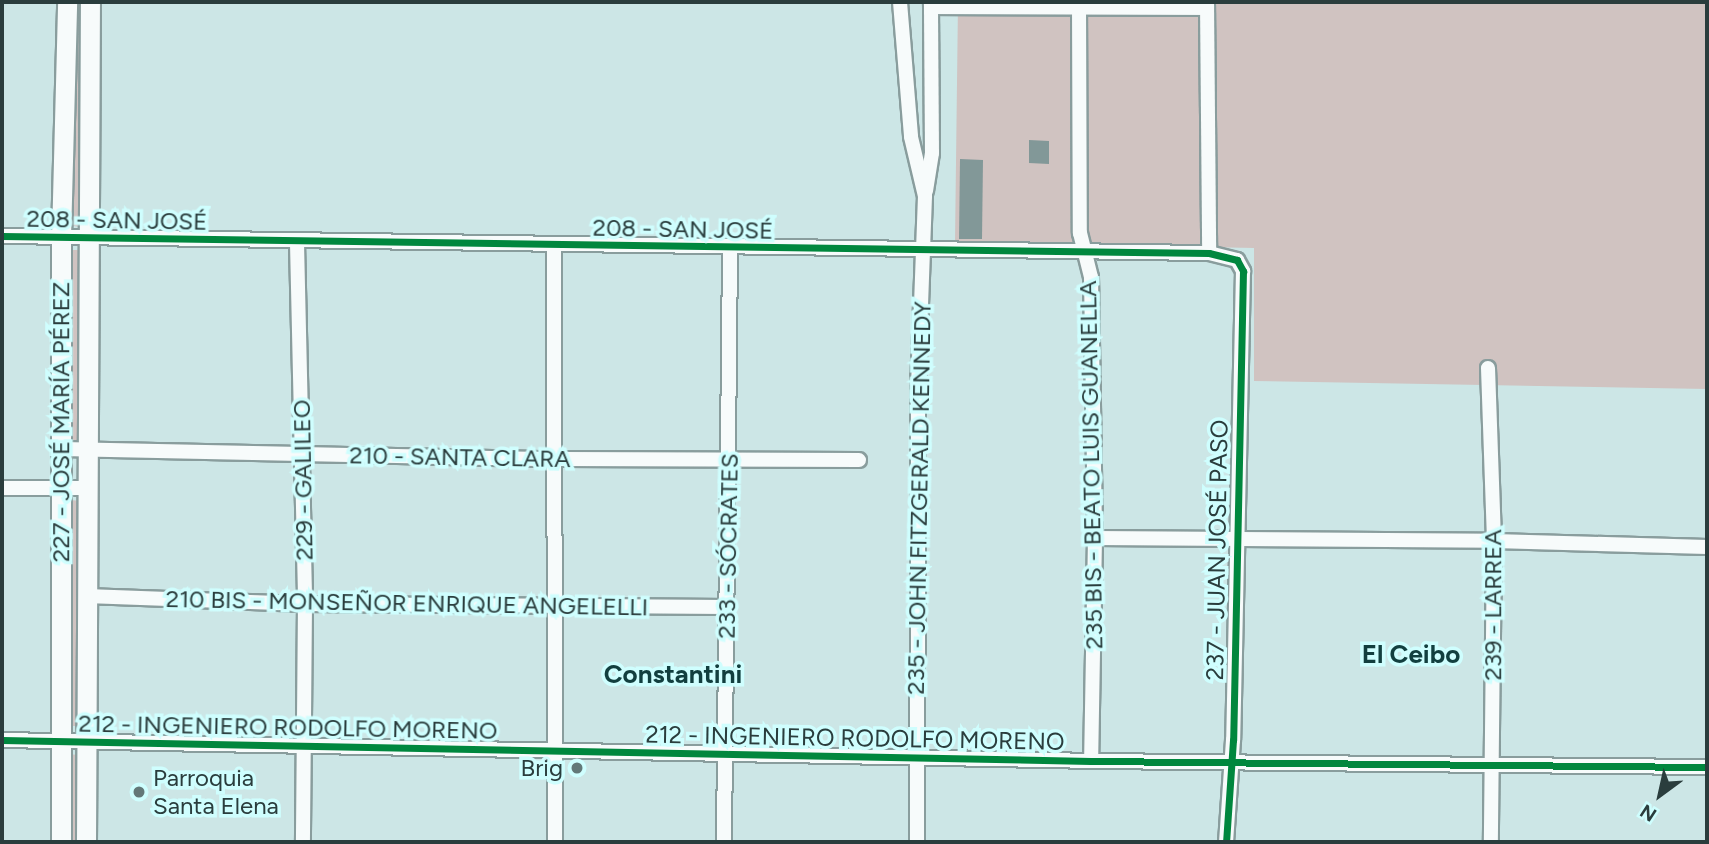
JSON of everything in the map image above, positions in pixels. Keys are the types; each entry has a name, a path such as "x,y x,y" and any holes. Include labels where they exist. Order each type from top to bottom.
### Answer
{"street":[{"name":"227 - JOSÉ MARÍA PÉREZ","path":"61,842 61,237 66,2"},
{"name":"227 - JOSÉ MARÍA PÉREZ","path":"86,842 86,239 90,2"},
{"name":"235 - JOHN FITZGERALD KENNEDY","path":"900,2 911,137 925,196"},
{"name":"235 - JOHN FITZGERALD KENNEDY","path":"917,842 922,250 925,196 932,153 931,4"},
{"path":"931,4 1207,5 1209,253"},
{"name":"235 BIS - BEATO LUIS GUANELLA","path":"1079,5 1082,251 1091,277 1096,538 1091,761"},
{"name":"208 - SAN JOSÉ","path":"2,236 730,250 1209,253 1237,260"},
{"name":"229 - GALILEO","path":"297,243 305,604 303,842"},
{"path":"554,246 552,607 555,842"},
{"name":"233 - SÓCRATES","path":"724,842 730,250"},
{"name":"237 - JUAN JOSÉ PASO","path":"1226,842 1243,271 1237,260"},
{"name":"239 - LARREA","path":"1488,368 1494,541 1490,842"},
{"name":"210 - SANTA CLARA","path":"62,449 552,459 859,460"},
{"path":"2,488 87,488"},
{"path":"1096,538 1494,541 1707,547"},
{"name":"210 BIS - MONSEÑOR ENRIQUE ANGELELLI","path":"86,596 305,604 727,607"},
{"name":"212 - INGENIERO RODOLFO MORENO","path":"2,740 304,748 916,755 1229,764 1707,767"}],"shaded area":[{"path":"71,2 84,2 80,227 68,225"},
{"path":"958,2 1707,2 1707,389 1254,381 1254,248 955,242"},
{"path":"67,250 81,250 79,442 67,442"},
{"path":"70,500 81,501 80,726 67,726"},
{"path":"66,754 79,755 80,842 66,842"}],"building":[{"path":"1029,140 1049,141 1049,164 1029,163"},
{"path":"960,159 983,160 982,239 959,239"}],"cycle path":[{"path":"2,236 1209,253 1237,260 1243,271 1233,740 1226,842"},
{"path":"2,740 1091,761 1707,767"}],"place":[{"name":"Brig","path":"577,768"},
{"name":"Parroquia Santa Elena","path":"139,792"}],"district":[{"name":"El Ceibo","path":"1411,655"},
{"name":"Constantini","path":"673,675"}]}
